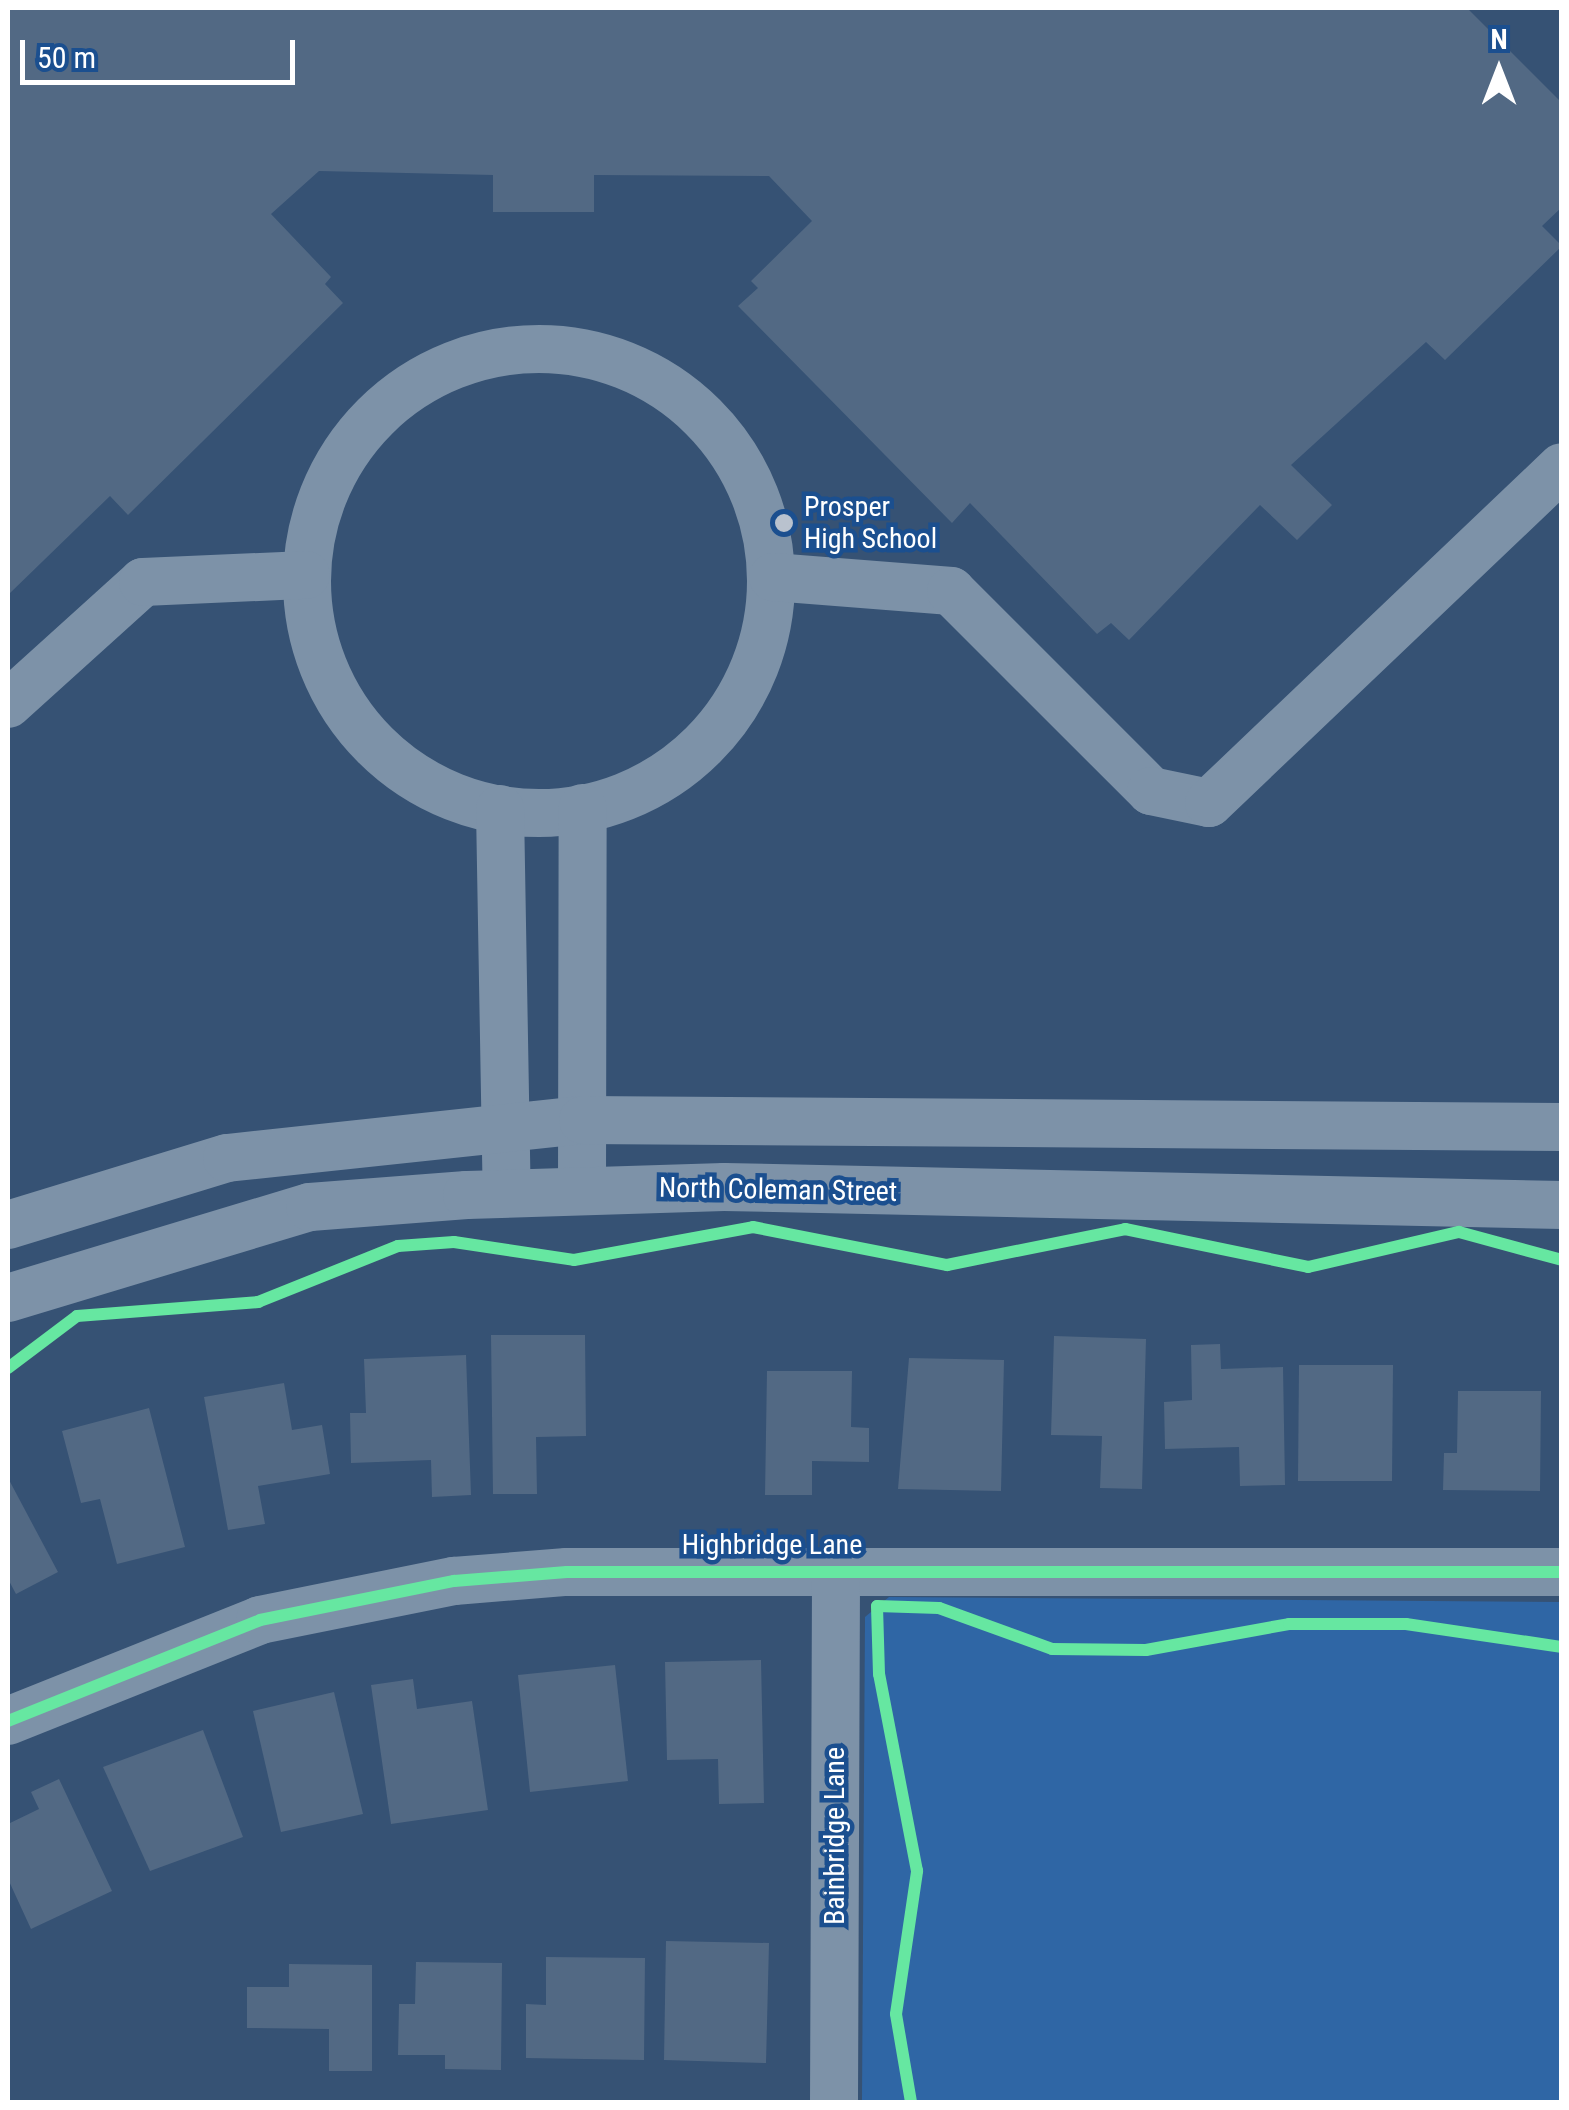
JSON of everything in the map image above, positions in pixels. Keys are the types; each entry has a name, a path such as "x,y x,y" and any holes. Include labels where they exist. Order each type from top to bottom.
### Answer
{"street":[{"path":"543,350 611,360 696,410 750,481 773,577 760,653 722,725 660,779 583,808 500,809 420,780 357,725 317,651 306,575 330,477 384,408 471,359 543,350"},
{"path":"773,577 951,592 1151,791 1209,804 1562,466"},
{"path":"8,704 143,582 306,575"},
{"path":"582,1190 583,808"},
{"path":"500,809 507,1193"},
{"path":"8,1225 228,1158 503,1125 583,1120 1562,1128"},
{"name":"North Coleman Street","path":"8,1298 310,1207 507,1193 582,1190 1562,1205"},
{"name":"Bainbridge Lane","path":"834,2102 836,1570"},
{"name":"Highbridge Lane","path":"8,1720 157,1654 353,1597 567,1572 1562,1572"}],"shaded area":[{"path":"889,1597 1561,1602 1561,2102 862,2102 865,1617"}],"building":[{"path":"8,8 1467,8 1562,103 1562,207 1542,226 1562,246 1445,360 1426,342 1291,465 1332,505 1297,540 1260,505 1129,640 1111,623 1097,634 970,503 952,523 738,306 758,288 751,281 812,221 769,176 594,175 594,212 493,212 493,175 319,171 271,214 331,277 325,284 343,303 128,515 110,496 8,595"},
{"path":"491,1335 585,1335 586,1436 536,1437 537,1494 493,1494"},
{"path":"1054,1336 1146,1339 1142,1489 1100,1488 1102,1436 1051,1435"},
{"path":"1220,1344 1221,1369 1283,1367 1285,1485 1240,1486 1239,1447 1165,1449 1164,1402 1192,1400 1191,1345"},
{"path":"466,1355 471,1495 432,1497 431,1460 351,1463 350,1413 366,1413 364,1359"},
{"path":"909,1358 1004,1360 1001,1491 898,1489"},
{"path":"1299,1365 1393,1365 1392,1481 1298,1481"},
{"path":"767,1371 852,1371 851,1427 869,1428 869,1462 812,1461 812,1495 765,1495"},
{"path":"284,1383 292,1430 322,1425 330,1474 258,1486 265,1524 228,1530 204,1397"},
{"path":"1458,1391 1541,1391 1540,1491 1443,1490 1444,1453 1457,1453"},
{"path":"149,1408 185,1547 117,1564 100,1499 81,1503 62,1431"},
{"path":"8,1478 58,1572 16,1594 8,1579"},
{"path":"761,1660 764,1803 719,1804 718,1759 667,1760 665,1662"},
{"path":"615,1665 628,1781 530,1792 518,1675"},
{"path":"413,1679 417,1709 472,1701 488,1810 391,1824 371,1685"},
{"path":"334,1692 363,1814 281,1832 253,1711"},
{"path":"203,1730 243,1837 150,1871 103,1767"},
{"path":"59,1779 112,1891 31,1929 8,1879 8,1824 39,1809 31,1792"},
{"path":"666,1941 769,1943 766,2063 664,2060"},
{"path":"546,1957 645,1958 644,2060 526,2058 526,2004 546,2005"},
{"path":"416,1962 502,1963 501,2070 445,2069 445,2055 398,2055 399,2004 415,2004"},
{"path":"289,1964 372,1965 372,2071 329,2071 329,2029 247,2028 247,1987 289,1987"}],"cycle path":[{"path":"8,1368 77,1316 258,1302 398,1246 454,1242 574,1260 753,1227 947,1265 1125,1229 1308,1267 1459,1232 1562,1260"},
{"path":"8,1721 260,1620 454,1581 567,1572 1562,1572"},
{"path":"911,2102 896,2014 917,1871 879,1674 877,1606 939,1608 1052,1649 1146,1650 1289,1624 1406,1624 1562,1647"}],"place":[{"name":"Prosper High School","path":"784,523"}]}
